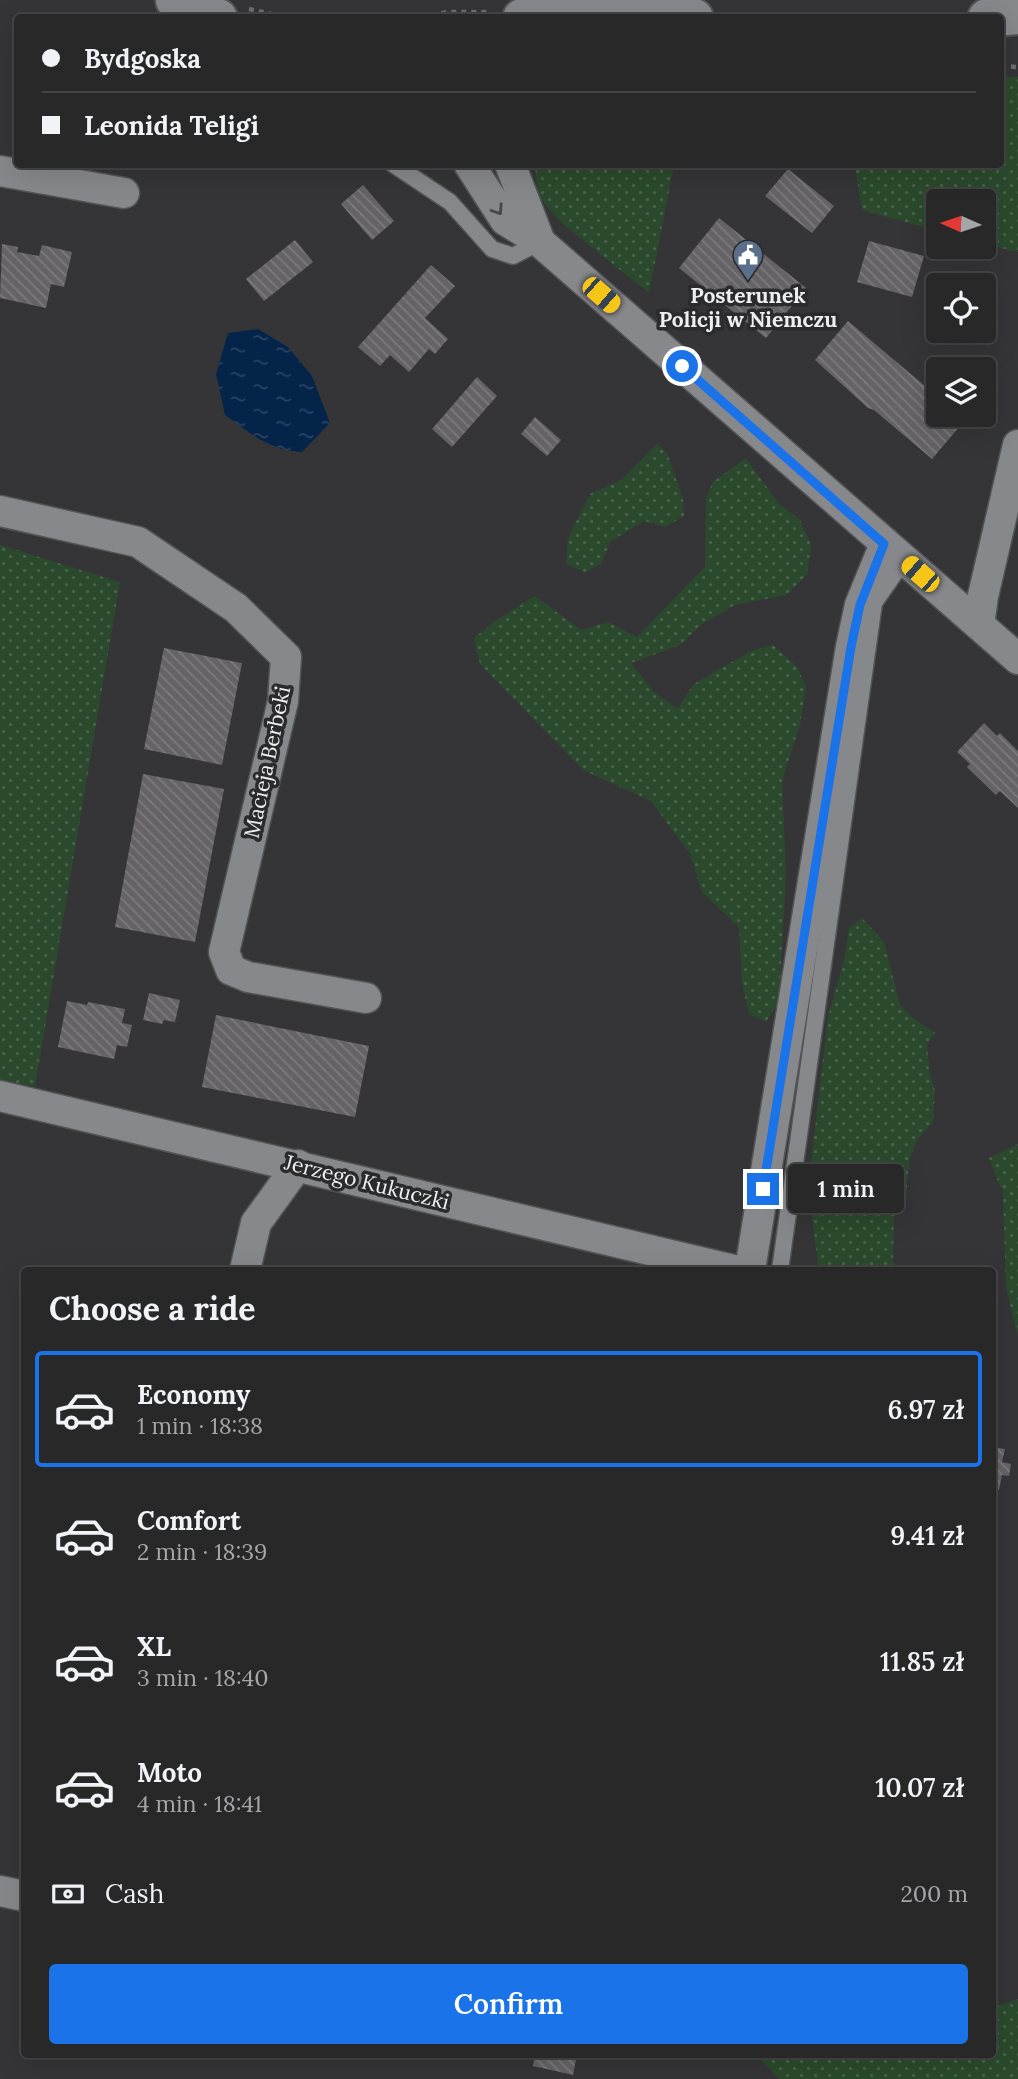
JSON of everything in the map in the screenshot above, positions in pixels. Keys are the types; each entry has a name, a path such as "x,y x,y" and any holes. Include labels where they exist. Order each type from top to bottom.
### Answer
{"street":[{"path":"175,0 233,13"},
{"path":"514,14 578,6 599,14"},
{"path":"625,14 657,14"},
{"path":"472,168 505,220 540,242 1018,659"},
{"path":"512,168 540,242"},
{"path":"0,171 124,193"},
{"path":"979,625 983,596 1018,445"},
{"name":"Macieja Berbeki","path":"0,511 138,542 236,608 286,657 284,701 225,952 231,970 248,977 366,998"},
{"path":"750,1267 851,647 860,605 894,552"},
{"name":"Jerzego Kukuczki","path":"0,1096 722,1267"},
{"path":"246,1267 256,1223 298,1165"},
{"path":"0,1891 21,1895"}],"lane":[{"path":"399,168 450,202 492,249 513,256 540,242"},
{"path":"780,1267 874,603 894,552"}],"path":[{"path":"439,14 487,14"}],"green space":[{"path":"1004,77 1018,77 1018,252 996,247 996,189 926,189 926,228 862,210 855,168 1004,168"},
{"path":"535,168 673,168 649,293 564,225 538,196"},
{"path":"657,444 667,453 683,499 684,516 665,527 644,521 611,541 601,564 585,572 566,564 568,538 590,494 621,480"},
{"path":"746,458 778,503 800,520 811,545 807,575 786,595 735,605 702,624 680,645 631,663 656,694 678,708 694,684 751,651 773,645 797,667 806,687 800,724 782,781 786,873 779,1001 766,1022 749,1014 742,983 739,927 702,892 690,854 651,801 583,770 480,664 474,638 535,596 581,630 608,622 637,637 705,567 706,498 713,482"},
{"path":"0,545 120,582 35,1086 0,1080"},
{"path":"862,918 884,942 900,1005 914,1019 935,1033 927,1044 929,1070 935,1091 933,1122 917,1140 910,1158 905,1205 894,1217 893,1262 896,1267 816,1267 818,1263 808,1188 828,1017 845,957 849,928"},
{"path":"1018,1144 1018,1337 1006,1287 1003,1193 989,1158"},
{"path":"1018,1999 1018,2079 779,2079 761,2058 996,2058 996,2006"}],"water":[{"path":"258,329 288,347 312,376 330,423 302,452 270,444 252,435 225,415 216,374 228,333"}],"building":[{"path":"788,169 834,206 812,233 765,196"},
{"path":"363,185 394,221 372,240 341,204"},
{"name":"Posterunek Policji w Niemczu","path":"719,218 806,288 766,338 679,268"},
{"path":"295,240 313,262 264,301 246,279"},
{"path":"869,241 924,256 912,297 857,282"},
{"path":"2,244 18,247 17,252 39,256 42,245 72,252 64,287 51,284 46,308 0,298"},
{"path":"431,265 455,286 425,318 448,339 435,354 429,349 409,372 390,355 380,366 358,347"},
{"path":"848,321 926,387 926,427 959,427 932,459 874,410 868,408 815,360"},
{"path":"477,377 497,396 452,447 432,429"},
{"path":"535,417 561,440 547,456 521,434"},
{"path":"164,648 242,663 222,765 144,749"},
{"path":"984,723 997,736 1000,733 1018,751 1018,808 1000,791 996,795 967,767 970,764 957,752"},
{"path":"143,774 224,789 195,942 115,927"},
{"path":"149,993 180,1000 175,1022 164,1020 162,1024 143,1020"},
{"path":"67,1001 125,1009 122,1023 132,1025 127,1047 117,1045 114,1059 58,1047"},
{"path":"216,1015 369,1046 355,1117 202,1087"},
{"path":"996,1448 1005,1449 1002,1462 1011,1464 1009,1476 1002,1475 999,1490 996,1490"},
{"path":"534,2058 576,2058 573,2075 533,2066"}],"place":[{"name":"Posterunek Policji w Niemczu","path":"748,282"}],"route":[{"path":"682,366 884,544 860,605 851,647 763,1189"}]}
